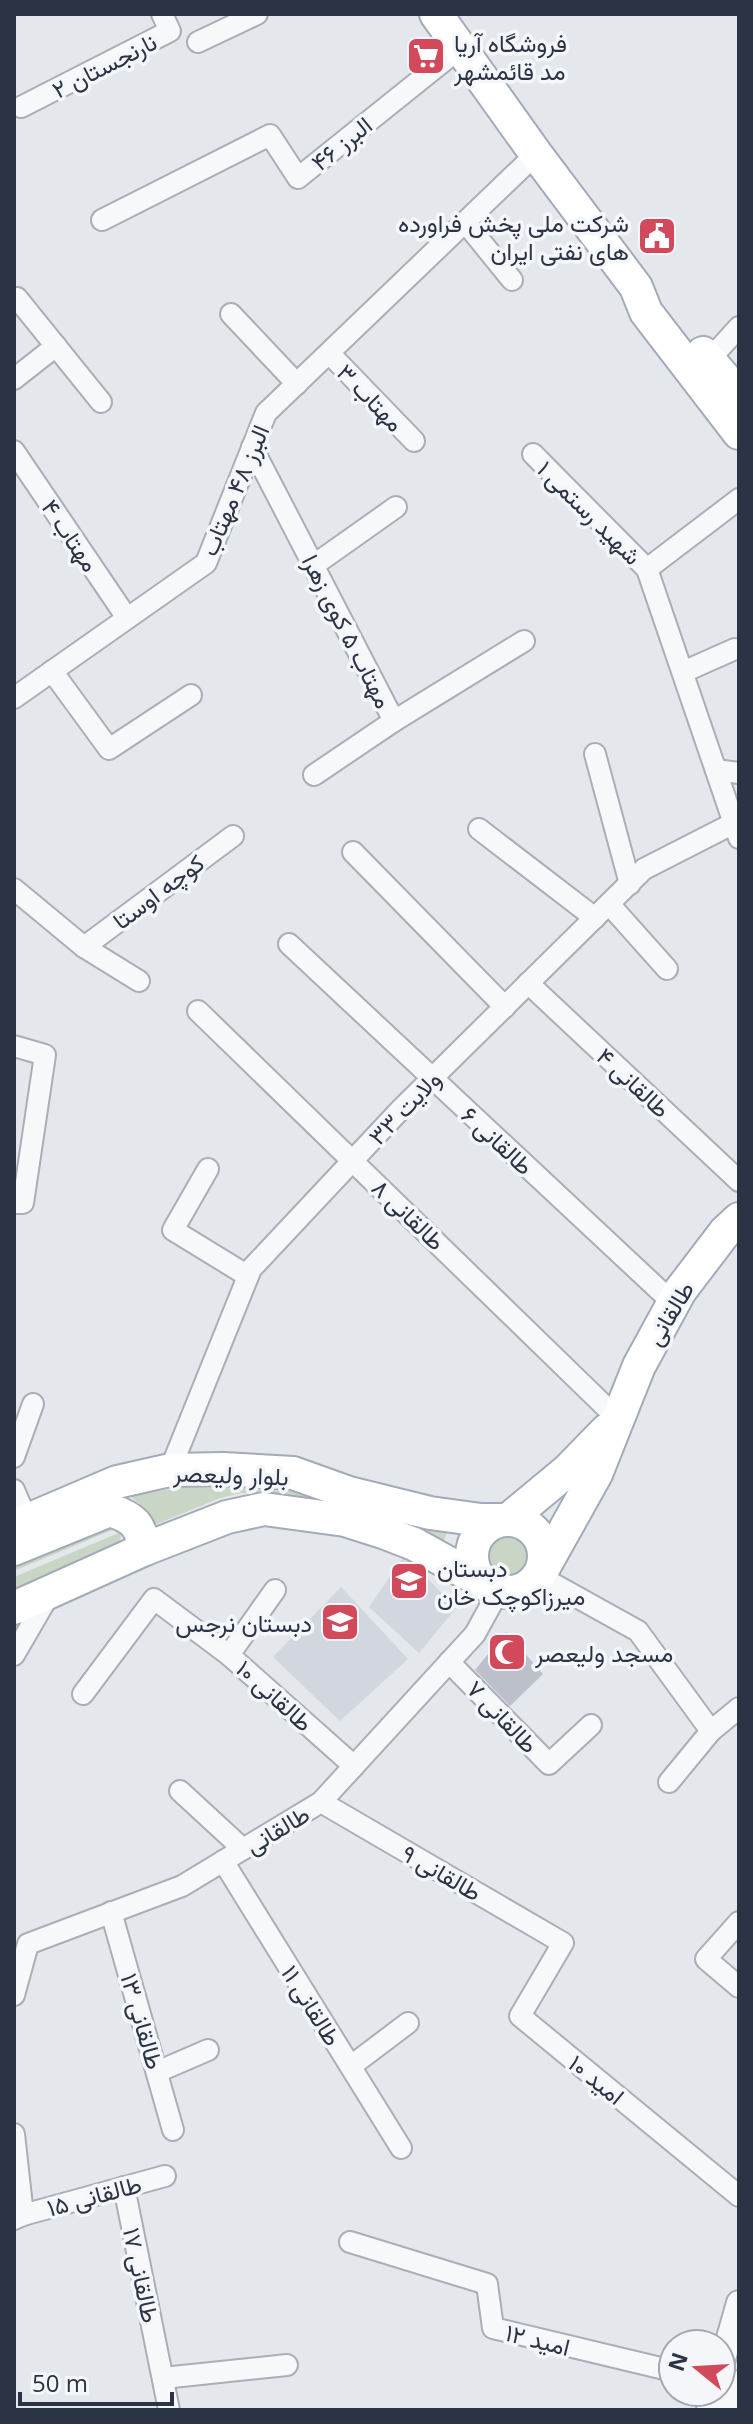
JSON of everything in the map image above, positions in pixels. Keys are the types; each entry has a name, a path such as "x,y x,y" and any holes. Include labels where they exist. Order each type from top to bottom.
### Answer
{"main road":[{"path":"436,14 636,287 646,312 739,433"},
{"path":"636,287 658,299 739,395"},
{"name":"طالقانی","path":"539,1576 596,1474 639,1366 673,1303 725,1232 738,1221"},
{"name":"طالقانی","path":"505,1520 568,1470 618,1419"},
{"name":"بلوار ولیعصر","path":"21,1523 117,1482 170,1470 223,1469 293,1473 349,1493 430,1513 505,1520"},
{"name":"بلوار ولیعصر","path":"14,1608 145,1549 227,1517 264,1509 345,1520 383,1532 414,1544 490,1586"},
{"path":"14,1549 110,1510 129,1516 141,1530 145,1549"},
{"path":"505,1520 520,1521 538,1534 545,1555 539,1576 532,1585 521,1591 510,1593 490,1586 474,1570 473,1545 479,1534 489,1525 505,1520"}],"street":[{"name":"نارنجستان ۲","path":"21,107 170,31 162,14"},
{"path":"198,42 257,14"},
{"name":"البرز ۴۶","path":"102,220 270,135 298,178 460,48"},
{"name":"البرز ۴۸ مهتاب","path":"17,689 52,671 206,563 266,413 536,154"},
{"path":"465,222 512,280"},
{"path":"17,298 101,402"},
{"path":"231,314 297,384"},
{"path":"709,360 739,327"},
{"path":"14,379 56,346"},
{"name":"مهتاب ۳","path":"329,353 414,441"},
{"name":"مهتاب ۵ کوی زهرا","path":"252,447 394,721 524,641"},
{"name":"مهتاب ۴","path":"14,451 127,618"},
{"name":"شهید رستمی ۱","path":"533,454 647,569"},
{"path":"737,831 647,569 739,499"},
{"path":"314,565 396,507"},
{"path":"683,672 735,649"},
{"path":"52,671 109,749 191,695"},
{"path":"314,775 394,721"},
{"path":"595,754 630,884"},
{"path":"716,770 739,773"},
{"path":"479,829 602,911 667,969"},
{"name":"ولایت ٣۳","path":"170,1470 251,1269 432,1079 644,869 737,831"},
{"name":"کوچه اوستا","path":"84,947 233,836"},
{"path":"353,852 505,1007"},
{"path":"14,889 84,947 139,981"},
{"name":"طالقانی ۶","path":"289,944 673,1303"},
{"name":"طالقانی ۴","path":"528,983 739,1181"},
{"name":"طالقانی ۸","path":"198,1011 618,1419"},
{"path":"14,1046 45,1055 23,1203 14,1203"},
{"path":"208,1169 173,1230 248,1276"},
{"path":"14,1457 33,1404"},
{"path":"14,1490 21,1523"},
{"path":"539,1576 638,1631 711,1731"},
{"name":"طالقانی","path":"14,1995 21,1942 182,1886 321,1802 475,1634 490,1586"},
{"path":"14,1655 51,1590"},
{"path":"229,1655 275,1590"},
{"name":"طالقانی ۱۰","path":"83,1694 154,1599 229,1655 354,1766"},
{"name":"طالقانی ۷","path":"449,1662 549,1764 591,1725"},
{"path":"669,1782 711,1731 739,1708"},
{"path":"180,1791 243,1849"},
{"name":"طالقانی ۹","path":"321,1802 563,1943"},
{"name":"طالقانی ۱۱","path":"223,1861 401,2148"},
{"name":"طالقانی ۱۳","path":"111,1912 173,2130"},
{"path":"739,1922 706,1959 739,1987"},
{"name":"امید ۱۰","path":"563,1943 520,2016 739,2196"},
{"path":"351,2066 408,2023"},
{"path":"157,2072 208,2050"},
{"path":"14,2134 18,2217"},
{"name":"طالقانی ۱۵","path":"18,2217 165,2176"},
{"name":"طالقانی ۱۷","path":"124,2187 169,2410"},
{"name":"امید ۱۲","path":"350,2242 487,2284 493,2328 657,2367"},
{"path":"732,2328 739,2303"},
{"path":"163,2378 287,2365"},
{"path":"730,2410 739,2383"}],"shaded area":[{"name":"دبستان میرزاکوچک خان","path":"405,1555 456,1608 419,1653 369,1607"},
{"name":"دبستان نرجس","path":"341,1587 408,1659 340,1721 273,1657"}],"green space":[{"path":"220,1483 287,1485 449,1527 441,1549 406,1530 293,1496 266,1493 241,1493 220,1498 152,1526 144,1508 129,1495"},
{"path":"101,1524 117,1528 14,1571 14,1556"},
{"path":"508,1529 527,1537 535,1556 527,1575 508,1583 489,1575 481,1556 489,1537"},
{"path":"121,1532 119,1541 107,1551 14,1595 14,1577"}],"building":[{"name":"مسجد ولیعصر","path":"506,1632 543,1674 510,1706 475,1670"}],"place":[{"name":"فروشگاه آریا مد قائمشهر","path":"426,56"},
{"name":"شرکت ملی پخش فراورده های نفتی ایران","path":"657,236"},
{"name":"دبستان میرزاکوچک خان","path":"409,1581"},
{"name":"دبستان نرجس","path":"340,1622"},
{"name":"مسجد ولیعصر","path":"507,1652"}]}
